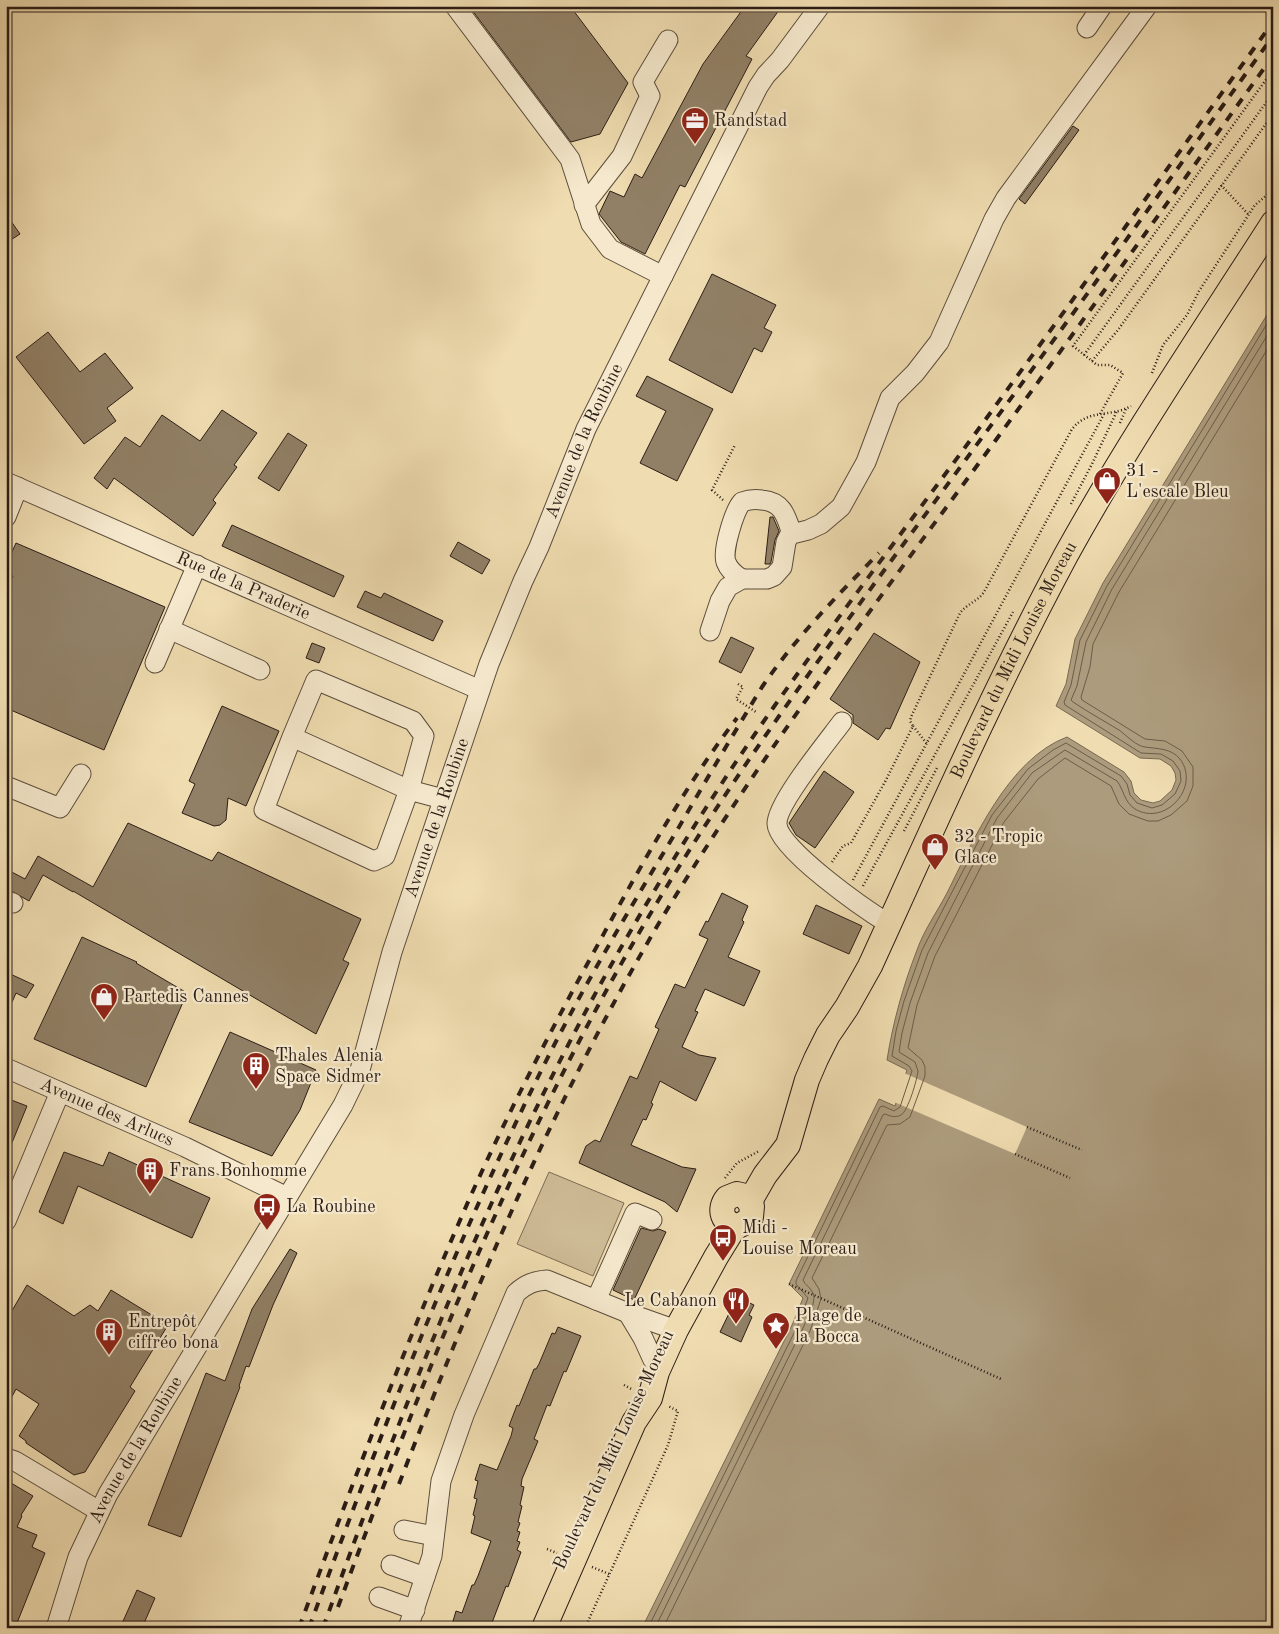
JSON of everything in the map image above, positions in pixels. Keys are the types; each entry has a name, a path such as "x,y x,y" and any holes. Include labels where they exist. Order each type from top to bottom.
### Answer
{"main road":[{"name":"Boulevard du Midi Louise Moreau","path":"536,1628 563,1555 581,1522 653,1360 732,1231 732,1224 722,1212 724,1202 732,1195 745,1198 744,1190 778,1139 796,1120 807,1080 816,1059 828,1035 861,982 992,700 1067,554 1144,424 1273,223"},
{"name":"Boulevard du Midi Louise Moreau","path":"544,1628 634,1422 650,1398 657,1372 673,1329"}],"street":[{"path":"455,6 570,160 591,224 610,249 663,276"},
{"name":"Avenue de la Roubine","path":"56,1628 78,1557 100,1511 342,1105 360,1070 392,952 480,690 492,656 543,538 586,429 758,87 820,6"},
{"path":"1087,28 1102,6"},
{"path":"710,631 723,593 734,582 742,579 767,579 779,572 782,567 786,542 792,534 822,524 841,507 866,462 890,398 915,373 940,342 994,220 1006,198 1147,6"},
{"path":"584,205 622,156 650,96 643,82 668,40"},
{"path":"6,517 12,484"},
{"name":"Rue de la Praderie","path":"12,484 480,690"},
{"path":"742,579 730,570 725,558 736,512 742,502 754,499 774,502 784,511 792,534"},
{"path":"155,663 197,565"},
{"path":"170,629 260,670"},
{"path":"316,680 413,721 424,736 409,790 385,856 374,861 264,810 316,680"},
{"path":"842,722 789,795 778,816 777,824 784,840 815,870 855,903 888,924"},
{"path":"292,737 409,790 443,799"},
{"path":"6,786 60,808 81,774"},
{"name":"Avenue des Arlucs","path":"6,1068 185,1148 287,1197"},
{"path":"6,1221 60,1092"},
{"path":"596,1300 635,1213 652,1220"},
{"path":"379,1597 412,1619 432,1556 441,1480 464,1415 516,1293 534,1281 547,1280 673,1329"},
{"path":"628,1313 643,1338 653,1360"},
{"path":"6,1458 100,1511"},
{"path":"404,1530 434,1536"},
{"path":"391,1564 425,1577"}],"path":[{"path":"850,886 1123,373 1110,364 1097,365 1073,346 1273,70"},
{"path":"1084,355 1273,93"},
{"path":"1092,361 1118,330 1273,114"},
{"path":"1221,186 1249,215"},
{"path":"1150,378 1163,345 1184,320 1199,291 1259,200 1273,190"},
{"path":"927,744 910,721 911,717 960,613 964,608 979,599 984,592 1072,429 1083,418 1126,409 1136,403"},
{"path":"1067,511 1117,411"},
{"path":"735,445 712,490 720,499 739,506"},
{"path":"860,892 1014,609"},
{"path":"738,684 743,687 736,699 756,712"},
{"path":"829,867 843,846 851,844 913,726"},
{"path":"1027,1126 1082,1150"},
{"path":"1014,1154 1070,1178"},
{"path":"789,1284 1001,1379"},
{"path":"585,1628 668,1445 678,1411"}],"shaded area":[{"path":"549,1172 624,1203 593,1276 517,1244"}],"water":[{"path":"1273,305 1273,1628 642,1628 793,1323 803,1298 789,1284 879,1099 895,1106 907,1070 887,1060 895,1018 907,977 923,935 947,893 968,850 995,804 1010,782 1027,763 1046,748 1067,737 1124,772 1131,781 1134,793 1141,800 1153,803 1160,801 1172,790 1176,780 1171,766 1160,759 1140,758 1056,706 1066,684 1075,639 1103,583"}],"pier":[{"path":"904,1073 1027,1127 1015,1154 894,1102"}],"building":[{"path":"469,6 570,6 628,83 600,134 571,142"},
{"path":"740,6 782,6 746,56 752,59 685,187 680,185 645,254 621,242 599,214 610,191 624,197 635,174 642,178 703,64 740,13"},
{"path":"1073,126 1079,130 1025,204 1019,199"},
{"path":"6,214 20,234 6,243"},
{"path":"712,274 776,305 764,328 772,332 762,352 754,348 732,393 669,360"},
{"path":"48,332 80,372 105,353 133,388 107,408 116,421 84,444 16,357"},
{"path":"647,376 713,409 677,481 640,463 666,411 636,396"},
{"path":"222,410 257,433 234,465 237,467 213,500 216,503 193,536 114,478 107,489 94,478 125,437 140,447 162,415 200,441"},
{"path":"288,433 307,445 279,491 258,478"},
{"path":"770,517 773,517 779,531 775,540 771,562 770,564 765,564"},
{"path":"232,525 344,576 334,597 222,546"},
{"path":"458,542 490,560 482,574 450,556"},
{"path":"16,543 165,607 104,750 6,708 6,591 13,576 6,573 6,565"},
{"path":"365,591 381,598 384,593 443,621 433,641 357,607"},
{"path":"874,633 920,662 890,729 886,728 878,740 853,723 853,715 830,699"},
{"path":"731,637 754,648 741,673 719,662"},
{"path":"312,643 325,648 319,663 306,658"},
{"path":"222,706 279,731 246,806 228,798 226,820 220,825 214,826 182,813 195,784 189,781"},
{"path":"824,771 854,792 815,848 796,835 789,823"},
{"path":"128,823 212,861 218,852 361,919 343,960 349,963 316,1034 43,875 29,901 6,888 6,869 25,879 38,856 93,887"},
{"path":"722,893 748,906 742,920 744,922 728,957 760,971 744,1006 705,989 695,1011 698,1012 682,1047 699,1055 716,1058 696,1101 660,1081 646,1120 643,1119 631,1145 682,1167 696,1169 677,1212 665,1202 579,1163 586,1146 595,1140 600,1142 630,1076 637,1079 659,1029 655,1027 675,984 685,988 708,939 699,935 706,921 708,922"},
{"path":"816,905 862,926 849,954 803,934"},
{"path":"82,937 137,962 187,993 146,1087 34,1039"},
{"path":"6,972 34,985 26,998 16,993 6,1016"},
{"name":"Thales Alenia Space Sidmer","path":"230,1032 316,1070 300,1110 272,1156 189,1122"},
{"path":"6,1098 27,1106 7,1155 6,1155"},
{"name":"Frans Bonhomme","path":"64,1152 103,1166 109,1152 210,1198 192,1238 78,1186 63,1224 39,1212"},
{"path":"641,1228 653,1231 659,1229 666,1232 634,1300 613,1290"},
{"path":"290,1249 297,1253 273,1305 249,1367 246,1366 240,1387 181,1537 148,1525 206,1373 225,1381 252,1309"},
{"name":"Entrepôt ciffréo bona","path":"27,1285 74,1316 90,1305 98,1311 111,1290 168,1325 130,1387 135,1391 85,1472 74,1475 26,1443 19,1436 39,1404 16,1389 6,1408 6,1321"},
{"name":"Le Cabanon","path":"737,1297 754,1305 749,1315 752,1317 741,1342 720,1332"},
{"path":"558,1327 581,1336 550,1406 547,1405 534,1439 538,1441 522,1479 521,1486 524,1487 518,1522 520,1523 517,1531 520,1532 517,1541 520,1542 517,1550 521,1552 490,1628 451,1628 456,1611 462,1613 491,1541 471,1533 477,1499 474,1498 478,1481 475,1480 480,1464 497,1470 511,1436 513,1428 509,1426 517,1405 519,1406 534,1369 539,1364 552,1333 555,1334"},
{"path":"6,1480 33,1496 21,1515 17,1527 37,1535 32,1547 45,1553 15,1628 6,1628"},
{"path":"137,1590 155,1598 142,1628 120,1628"}],"railway":[{"path":"323,1628 393,1440 469,1254 510,1163 554,1073 600,985 650,898 710,801 773,708 1007,390 1273,22"},
{"path":"338,1607 443,1336 522,1157 564,1070 610,984 658,901 694,842 771,727 1273,36"},
{"path":"399,1484 427,1411 518,1196 586,1055 662,918 774,745 1273,56"},
{"path":"309,1628 362,1485 448,1273 511,1134 560,1034 626,915 762,687 803,634 879,553"},
{"path":"299,1628 404,1354 472,1193 501,1131 563,1008 645,859 698,773 737,718"}],"place":[{"name":"Randstad","path":"695,145"},
{"name":"31 - L'escale Bleu","path":"1107,505"},
{"name":"32 - Tropic Glace","path":"935,871"},
{"name":"Partedis Cannes","path":"104,1021"},
{"name":"Thales Alenia Space Sidmer","path":"256,1090"},
{"name":"Frans Bonhomme","path":"150,1195"},
{"name":"La Roubine","path":"267,1231"},
{"name":"Midi - Louise Moreau","path":"723,1262"},
{"name":"Le Cabanon","path":"736,1325"},
{"name":"Plage de la Bocca","path":"776,1350"},
{"name":"Entrepôt ciffréo bona","path":"109,1356"}]}
